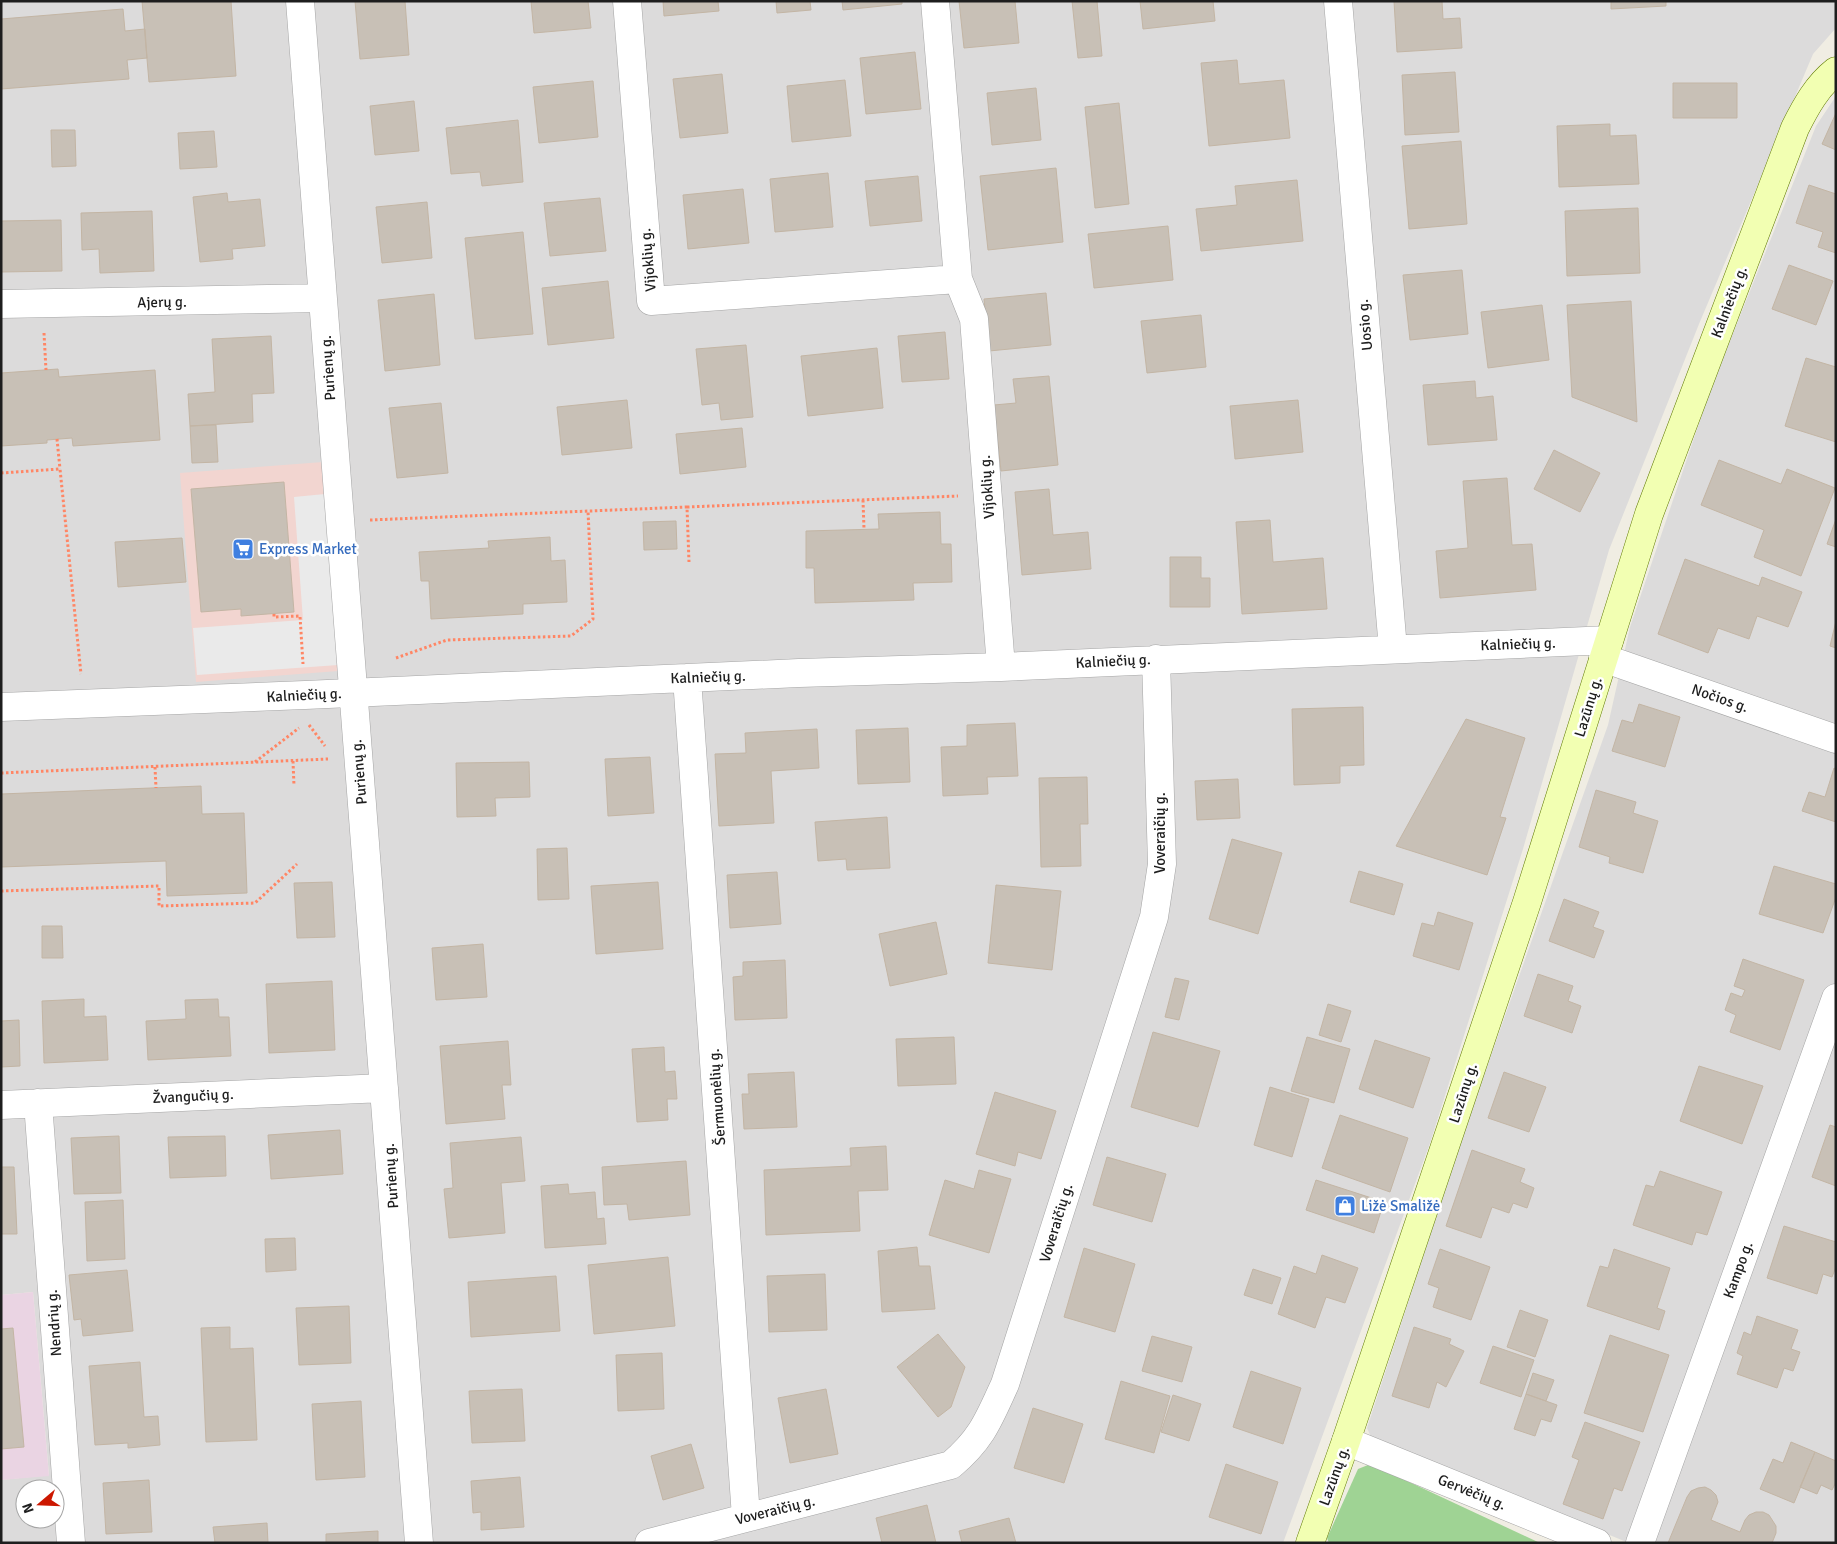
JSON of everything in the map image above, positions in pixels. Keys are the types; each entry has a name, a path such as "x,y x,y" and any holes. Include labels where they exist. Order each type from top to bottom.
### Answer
{"street":[{"name":"Purienų g.","path":"300,1 353,693 346,758 384,1088 419,1543"},
{"name":"Vijoklių g.","path":"627,1 651,302 958,279"},
{"name":"Vijoklių g.","path":"934,1 958,279 974,319 1001,667"},
{"name":"Uosio g.","path":"1338,1 1393,649"},
{"name":"Kalniečių g.","path":"1,707 84,704 306,709 353,693 1393,649 1606,649 1649,514 1795,128 1808,103 1823,81 1836,71"},
{"name":"Ajerų g.","path":"1,304 322,298"},
{"name":"Nočios g.","path":"1606,649 1836,739"},
{"name":"Lazūnų g.","path":"1310,1543 1527,902 1606,649"},
{"name":"Voveraičių g.","path":"649,1543 951,1464 968,1451 983,1432 1005,1384 1154,917 1162,864 1156,659"},
{"name":"Šermuonėlių g.","path":"687,678 746,1517"},
{"name":"Kampo g.","path":"1640,1543 1836,998"},
{"name":"Žvangučių g.","path":"1,1104 384,1088"},
{"name":"Nendrių g.","path":"38,1103 71,1543"},
{"name":"Gervėčių g.","path":"1346,1441 1597,1543"}],"path":[{"path":"43,304 46,370"},
{"path":"57,439 84,704"},
{"path":"1,473 60,469"},
{"path":"340,521 987,495"},
{"path":"863,500 864,530"},
{"path":"687,507 689,562"},
{"path":"393,659 447,640 571,636 593,619 588,511"},
{"path":"274,614 274,617 300,616 306,709 346,758"},
{"path":"254,762 306,709"},
{"path":"1,773 346,758"},
{"path":"293,761 294,786"},
{"path":"155,767 156,788"},
{"path":"1,891 159,886 160,906 255,903 297,864"}],"shaded area":[{"path":"1,1 1836,1 1836,28 1813,54 1699,324 1609,550 1523,849 1430,1143 1283,1543 1,1543 1,1480 49,1475 33,1292 1,1295"},
{"path":"1836,96 1836,1543 1629,1543 1371,1437 1367,1428 1465,1129 1608,725 1630,627 1710,391 1816,126"},
{"path":"323,462 338,671 196,682 180,473"},
{"path":"325,494 338,665 197,675 193,628 303,620 294,497"},
{"path":"33,1292 49,1476 1,1480 1,1295"}],"green space":[{"path":"1368,1465 1377,1467 1540,1543 1329,1543 1327,1538 1358,1469"}],"building":[{"path":"142,1 231,1 236,76 149,82"},
{"path":"355,1 405,1 409,55 360,59"},
{"path":"531,1 588,1 591,28 534,33"},
{"path":"663,1 718,1 719,11 664,16"},
{"path":"776,1 810,1 811,10 777,13"},
{"path":"842,1 902,1 902,4 843,10"},
{"path":"959,1 1015,1 1019,43 964,48"},
{"path":"1072,1 1097,1 1102,56 1078,58"},
{"path":"1140,1 1213,1 1215,21 1143,29"},
{"path":"1394,1 1442,1 1443,19 1460,18 1462,48 1397,52"},
{"path":"1611,1 1666,1 1666,6 1611,9"},
{"path":"123,9 125,31 145,29 147,58 127,60 129,79 1,89 1,19"},
{"path":"915,52 921,109 866,114 860,58"},
{"path":"1237,60 1239,84 1284,80 1290,138 1209,146 1201,63"},
{"path":"1455,72 1459,132 1405,135 1402,75"},
{"path":"722,74 728,133 680,138 673,79"},
{"path":"845,80 851,136 792,142 787,86"},
{"path":"593,81 598,137 539,143 533,87"},
{"path":"1673,83 1737,83 1737,118 1673,118"},
{"path":"1036,88 1041,140 992,145 987,93"},
{"path":"414,101 419,151 375,155 370,106"},
{"path":"1119,103 1129,204 1095,208 1085,107"},
{"path":"1836,113 1836,150 1822,144"},
{"path":"518,120 523,182 482,186 480,172 451,174 446,128"},
{"path":"1610,124 1610,136 1636,135 1639,184 1559,187 1557,126"},
{"path":"51,130 75,130 76,166 52,167"},
{"path":"214,131 217,167 180,169 178,133"},
{"path":"1461,141 1467,224 1409,229 1402,146"},
{"path":"1056,168 1063,242 988,250 980,176"},
{"path":"828,173 833,227 775,232 770,179"},
{"path":"918,176 922,221 870,226 865,181"},
{"path":"1297,180 1303,241 1201,251 1196,209 1237,205 1235,186"},
{"path":"1809,185 1836,194 1836,253 1818,247 1823,232 1796,223"},
{"path":"743,189 749,243 688,249 683,195"},
{"path":"227,193 228,202 260,199 265,246 232,249 233,259 200,262 193,197"},
{"path":"600,198 606,251 550,256 544,203"},
{"path":"427,202 432,258 382,263 376,207"},
{"path":"1638,208 1640,273 1567,276 1565,211"},
{"path":"152,211 154,271 100,273 99,249 82,250 81,213"},
{"path":"61,220 62,271 1,272 1,221"},
{"path":"1168,226 1173,280 1094,288 1088,234"},
{"path":"523,232 533,334 475,339 465,238"},
{"path":"1789,265 1833,281 1816,325 1772,309"},
{"path":"1462,270 1468,334 1410,340 1403,275"},
{"path":"608,281 614,338 548,345 542,288"},
{"path":"1046,293 1051,345 989,351 984,299"},
{"path":"434,294 440,365 385,371 378,300"},
{"path":"1631,301 1637,422 1572,397 1567,305"},
{"path":"1542,305 1549,360 1488,368 1481,312"},
{"path":"1201,315 1206,367 1147,373 1141,321"},
{"path":"945,332 949,379 902,382 898,336"},
{"path":"271,336 274,393 252,394 253,422 190,426 188,394 215,392 212,339"},
{"path":"746,345 753,417 721,420 719,403 702,405 696,349"},
{"path":"877,348 883,408 808,416 801,356"},
{"path":"1806,358 1836,367 1836,442 1785,426"},
{"path":"58,369 59,377 155,370 160,440 73,446 72,438 47,440 47,443 1,446 1,373"},
{"path":"1049,376 1058,465 1001,471 994,405 1016,403 1013,379"},
{"path":"1475,381 1476,398 1493,396 1497,440 1428,445 1423,385"},
{"path":"627,400 632,448 562,455 557,407"},
{"path":"1298,400 1303,452 1235,459 1230,406"},
{"path":"441,403 448,473 397,478 389,408"},
{"path":"216,425 218,462 192,463 190,426"},
{"path":"742,428 746,467 680,474 676,434"},
{"path":"1554,450 1600,473 1580,512 1534,489"},
{"path":"1719,460 1781,484 1787,469 1835,488 1801,576 1754,557 1764,530 1701,505"},
{"path":"1507,478 1512,545 1532,544 1536,590 1440,598 1436,551 1468,548 1463,481"},
{"name":"Express Market","path":"284,482 294,612 241,616 241,609 201,612 191,489"},
{"path":"1049,489 1053,535 1088,532 1091,569 1022,575 1015,492"},
{"path":"940,512 941,544 951,544 952,582 913,583 914,600 815,603 814,568 806,568 806,531 879,529 878,514"},
{"path":"1836,519 1836,547 1827,544"},
{"path":"1270,520 1273,562 1323,558 1327,609 1242,614 1236,522"},
{"path":"676,521 677,549 644,550 643,522"},
{"path":"550,537 551,561 565,560 567,602 523,604 523,614 431,619 429,581 421,581 419,552 489,548 488,541"},
{"path":"182,538 186,582 118,587 115,542"},
{"path":"1170,557 1201,557 1201,578 1210,578 1210,607 1170,607"},
{"path":"1685,559 1759,586 1762,577 1802,592 1788,627 1757,616 1749,639 1718,628 1708,653 1658,634"},
{"path":"1836,621 1836,648 1830,646"},
{"path":"1639,704 1680,717 1665,767 1612,751 1622,720 1633,723"},
{"path":"1363,707 1364,765 1340,766 1340,783 1294,785 1292,709"},
{"path":"1466,719 1525,738 1500,817 1506,818 1487,875 1396,846"},
{"path":"1015,723 1018,776 987,777 988,794 943,796 941,747 967,746 967,725"},
{"path":"908,728 910,782 858,784 856,730"},
{"path":"817,729 819,768 771,771 774,823 719,826 715,754 746,753 745,733"},
{"path":"650,757 654,813 608,816 605,759"},
{"path":"529,762 530,797 495,798 496,816 457,817 456,763"},
{"path":"1834,768 1836,769 1836,822 1802,811 1809,792 1825,797"},
{"path":"1087,777 1088,824 1080,824 1081,866 1041,867 1039,778"},
{"path":"1238,779 1240,818 1197,820 1195,781"},
{"path":"201,786 202,814 244,813 247,893 167,896 166,861 1,867 1,794"},
{"path":"1596,790 1636,802 1633,813 1658,821 1643,873 1609,863 1610,857 1579,847"},
{"path":"887,817 890,868 847,870 846,859 818,861 815,822"},
{"path":"1232,839 1282,853 1258,934 1209,919"},
{"path":"567,848 569,899 538,900 537,849"},
{"path":"1774,866 1836,884 1836,897 1823,933 1759,914"},
{"path":"1359,871 1403,884 1394,915 1350,902"},
{"path":"777,872 781,924 730,928 727,875"},
{"path":"332,882 335,937 297,938 294,883"},
{"path":"658,882 663,949 596,954 591,886"},
{"path":"996,885 1061,891 1052,970 988,963"},
{"path":"1564,899 1599,912 1593,927 1604,931 1594,958 1549,941"},
{"path":"1438,912 1473,923 1459,970 1413,956 1422,923 1434,926"},
{"path":"936,922 947,974 890,986 879,934"},
{"path":"42,926 62,926 63,958 42,958"},
{"path":"483,944 487,997 436,1000 432,948"},
{"path":"1743,959 1804,980 1780,1050 1730,1032 1736,1015 1725,1010 1731,993 1742,997 1745,990 1734,986"},
{"path":"785,960 787,1018 735,1020 733,977 743,976 743,962"},
{"path":"1538,974 1573,986 1568,1001 1581,1006 1572,1033 1524,1016"},
{"path":"1175,978 1189,981 1179,1020 1165,1017"},
{"path":"332,981 335,1050 269,1053 266,984"},
{"path":"84,999 84,1017 106,1016 108,1060 44,1063 42,1001"},
{"path":"218,999 219,1017 229,1017 231,1056 148,1060 146,1021 186,1019 185,1000"},
{"path":"1328,1004 1351,1011 1341,1042 1319,1035"},
{"path":"19,1020 20,1066 1,1067 1,1021"},
{"path":"1153,1032 1220,1051 1198,1127 1131,1107"},
{"path":"954,1037 956,1084 898,1086 896,1039"},
{"path":"1307,1037 1350,1049 1334,1103 1291,1091"},
{"path":"1375,1040 1430,1058 1413,1108 1359,1089"},
{"path":"508,1041 511,1085 502,1085 505,1119 446,1124 440,1046"},
{"path":"664,1047 665,1072 675,1071 677,1099 667,1099 668,1120 637,1122 632,1049"},
{"path":"1699,1066 1763,1086 1742,1144 1680,1121"},
{"path":"794,1072 797,1127 744,1129 742,1094 749,1094 748,1074"},
{"path":"1504,1072 1546,1087 1529,1132 1488,1118"},
{"path":"1270,1087 1309,1099 1292,1157 1254,1145"},
{"path":"995,1092 1056,1111 1041,1159 1018,1152 1015,1166 976,1154"},
{"path":"1340,1115 1408,1138 1390,1192 1322,1168"},
{"path":"1830,1125 1836,1127 1836,1186 1812,1177"},
{"path":"340,1130 343,1174 271,1179 268,1135"},
{"path":"119,1136 121,1193 74,1194 71,1138"},
{"path":"225,1136 226,1176 170,1178 168,1137"},
{"path":"521,1137 525,1181 501,1183 505,1233 449,1238 444,1189 453,1188 450,1143"},
{"path":"886,1146 888,1190 858,1191 860,1231 766,1235 764,1170 851,1166 850,1148"},
{"path":"1472,1150 1525,1169 1520,1182 1534,1188 1527,1208 1513,1203 1509,1213 1492,1207 1481,1238 1446,1226"},
{"path":"1107,1157 1166,1174 1152,1222 1093,1205"},
{"path":"686,1161 690,1215 629,1220 627,1204 604,1205 602,1167"},
{"path":"1,1167 14,1167 17,1234 1,1234"},
{"path":"979,1170 1011,1179 989,1253 929,1235 945,1180 974,1189"},
{"path":"1660,1171 1722,1192 1707,1235 1696,1232 1692,1245 1633,1225 1646,1185 1654,1187"},
{"name":"Ližė Smaližė","path":"1316,1180 1384,1202 1374,1233 1306,1210"},
{"path":"568,1184 569,1194 595,1192 597,1219 604,1218 606,1244 545,1248 541,1186"},
{"path":"123,1200 125,1259 87,1261 85,1202"},
{"path":"1784,1226 1836,1242 1836,1267 1832,1277 1823,1274 1817,1294 1767,1278"},
{"path":"295,1238 296,1270 266,1272 265,1239"},
{"path":"917,1247 919,1266 930,1266 935,1309 882,1312 878,1251"},
{"path":"1084,1248 1135,1264 1115,1332 1064,1317"},
{"path":"1440,1249 1490,1267 1471,1320 1433,1307 1439,1288 1428,1284"},
{"path":"1614,1249 1670,1268 1657,1308 1665,1311 1659,1330 1587,1306 1600,1266 1608,1268"},
{"path":"1322,1255 1358,1268 1345,1303 1326,1297 1315,1328 1278,1314 1294,1266 1316,1274"},
{"path":"668,1257 675,1326 594,1334 588,1265"},
{"path":"1253,1269 1281,1278 1272,1304 1244,1295"},
{"path":"127,1270 133,1331 83,1336 81,1319 74,1320 69,1275"},
{"path":"825,1274 827,1330 769,1332 767,1276"},
{"path":"556,1276 560,1331 471,1337 468,1282"},
{"path":"349,1306 351,1363 299,1365 296,1308"},
{"path":"1520,1310 1548,1320 1535,1357 1507,1347"},
{"path":"1757,1316 1798,1330 1791,1349 1800,1352 1793,1371 1784,1368 1777,1388 1737,1374 1743,1356 1737,1353 1744,1332 1751,1335"},
{"path":"230,1327 230,1349 253,1348 257,1440 206,1442 201,1328"},
{"path":"1414,1327 1451,1339 1449,1344 1464,1351 1446,1387 1437,1382 1429,1408 1392,1396"},
{"path":"13,1328 24,1447 1,1449 1,1329"},
{"path":"938,1334 965,1367 951,1407 938,1417 897,1367"},
{"path":"1610,1335 1669,1355 1643,1432 1584,1413"},
{"path":"1152,1336 1192,1347 1182,1382 1142,1371"},
{"path":"1493,1346 1534,1360 1521,1397 1480,1383"},
{"path":"662,1353 664,1409 618,1411 616,1355"},
{"path":"140,1362 144,1417 158,1416 160,1445 128,1448 128,1443 95,1445 89,1366"},
{"path":"1251,1371 1301,1388 1283,1444 1233,1427"},
{"path":"1533,1373 1554,1380 1546,1401 1526,1394"},
{"path":"1121,1381 1170,1396 1154,1453 1105,1439"},
{"path":"522,1389 525,1441 472,1443 469,1391"},
{"path":"826,1389 838,1454 790,1463 778,1398"},
{"path":"1526,1394 1557,1405 1551,1422 1541,1419 1535,1436 1514,1429"},
{"path":"1173,1395 1201,1404 1189,1441 1161,1432"},
{"path":"361,1401 365,1477 316,1480 312,1404"},
{"path":"1033,1408 1083,1424 1064,1483 1014,1468"},
{"path":"1585,1422 1640,1442 1622,1491 1614,1488 1603,1519 1563,1504 1579,1460 1572,1457"},
{"path":"1791,1442 1815,1452 1794,1503 1760,1489 1773,1459 1783,1463"},
{"path":"691,1444 704,1488 663,1500 651,1456"},
{"path":"1815,1452 1836,1461 1836,1482 1832,1490 1821,1485 1817,1494 1800,1487"},
{"path":"1226,1464 1278,1482 1261,1534 1209,1517"},
{"path":"520,1477 524,1527 481,1530 481,1512 473,1513 471,1481"},
{"path":"149,1480 152,1532 106,1534 103,1483"},
{"path":"1705,1487 1716,1495 1718,1502 1711,1520 1740,1532 1749,1515 1763,1512 1769,1515 1776,1526 1776,1533 1772,1543 1668,1543 1687,1497 1691,1491"},
{"path":"927,1505 936,1543 882,1543 876,1518"},
{"path":"1009,1518 1016,1543 962,1543 959,1531"},
{"path":"267,1523 268,1543 215,1543 213,1527"},
{"path":"378,1531 378,1543 326,1543 326,1534"}],"place":[{"name":"Express Market","path":"243,549"},
{"name":"Ližė Smaližė","path":"1345,1206"}]}
